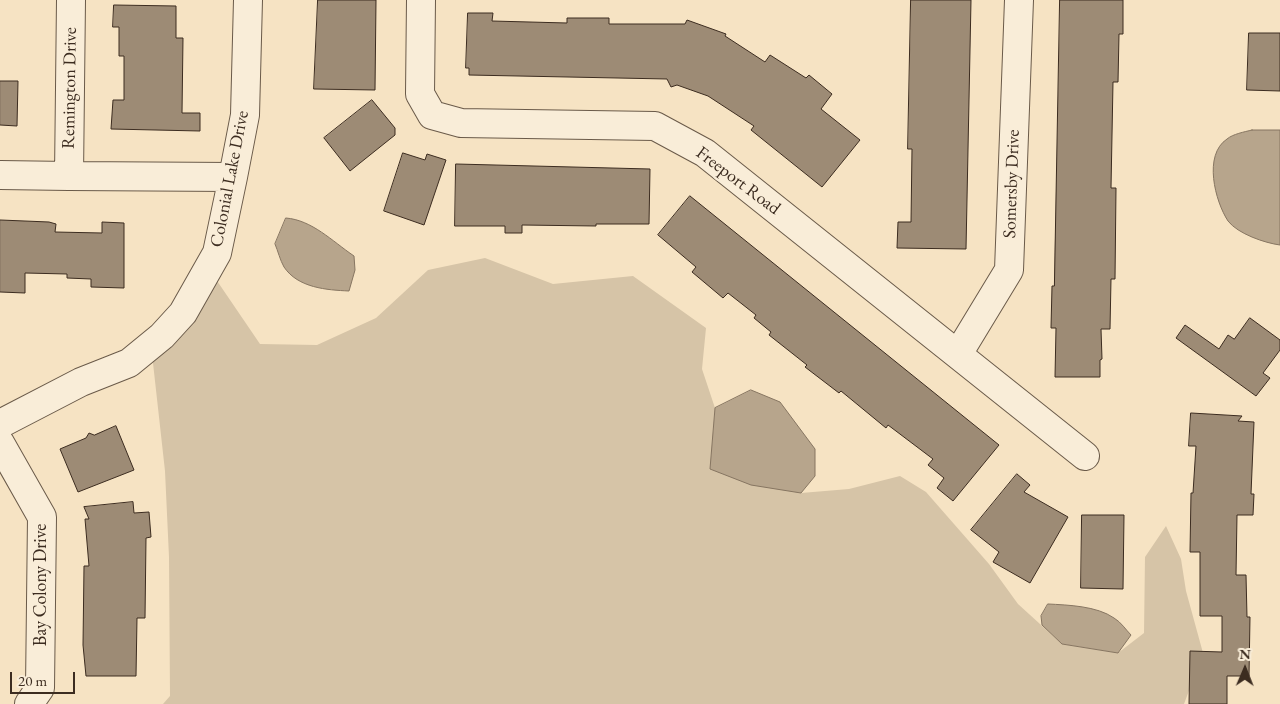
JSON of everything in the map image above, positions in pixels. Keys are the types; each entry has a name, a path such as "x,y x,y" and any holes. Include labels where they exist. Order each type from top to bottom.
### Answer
{"street":[{"name":"Remington Drive","path":"69,176 71,0"},
{"name":"Colonial Lake Drive","path":"0,424 81,382 129,363 162,336 183,313 217,253 233,178 245,115 248,0"},
{"name":"Freeport Road","path":"421,0 420,94 432,114 461,123 655,126 705,153 1085,456"},
{"name":"Somersby Drive","path":"958,354 1010,270 1019,0"},
{"path":"0,175 233,178"},
{"name":"Bay Colony Drive","path":"0,443 42,517 40,688 29,704"}],"shaded area":[{"path":"1252,130 1280,130 1280,245 1252,237 1232,226 1223,212 1216,190 1213,167 1215,156 1220,146 1232,136"},
{"path":"286,218 313,227 354,256 355,270 349,291 332,290 305,284 290,274 284,267 275,244"},
{"path":"485,258 553,284 633,276 706,328 702,369 715,408 711,469 801,493 849,489 900,476 926,492 989,564 1018,604 1062,644 1118,653 1144,633 1145,557 1166,526 1181,559 1186,591 1203,653 1184,704 163,704 170,696 169,557 165,471 152,354 211,272 260,344 317,345 376,318 428,270"},
{"path":"751,390 780,402 815,449 815,476 801,493 751,485 710,469 715,408"},
{"path":"1048,604 1082,607 1099,611 1117,620 1131,635 1118,653 1062,644 1042,625 1041,616"}],"building":[{"path":"318,0 376,0 375,90 314,89"},
{"path":"911,0 971,0 966,249 897,248 898,222 911,222 912,149 908,149"},
{"path":"1060,0 1123,0 1123,34 1119,34 1118,82 1113,82 1111,188 1116,188 1115,279 1111,279 1110,329 1101,329 1102,359 1100,360 1100,377 1055,377 1056,328 1051,328 1052,286 1054,286"},
{"path":"114,5 176,6 176,38 183,38 182,113 200,113 200,131 111,129 113,100 124,100 124,56 119,56 119,27 113,27"},
{"path":"468,13 493,13 492,21 567,23 567,18 609,18 609,24 685,24 687,20 726,34 725,36 765,62 770,55 806,78 809,75 832,94 821,109 860,140 822,187 751,130 754,126 708,96 677,85 671,87 667,79 469,75 469,68 466,68"},
{"path":"1249,33 1280,33 1280,91 1247,90"},
{"path":"0,81 18,81 17,126 0,125"},
{"path":"372,100 395,128 395,135 350,171 324,138"},
{"path":"403,153 425,160 427,154 446,160 424,225 384,211"},
{"path":"456,164 650,169 649,224 596,224 596,226 522,225 522,233 505,233 505,226 455,226"},
{"path":"690,196 999,445 953,501 937,488 944,478 928,465 933,459 888,425 886,428 841,391 839,393 805,367 807,365 769,335 771,332 754,318 756,315 728,293 723,298 692,272 696,267 658,235"},
{"path":"0,220 49,222 56,224 55,232 102,233 102,222 124,223 124,288 91,287 91,279 67,278 67,274 25,273 25,293 0,292"},
{"path":"1250,318 1280,340 1280,350 1263,373 1270,378 1256,396 1176,338 1185,325 1219,349 1228,335 1234,339"},
{"path":"1191,413 1242,416 1238,421 1254,422 1251,494 1254,494 1253,515 1237,515 1236,575 1246,575 1247,617 1250,617 1249,676 1227,676 1227,704 1189,704 1190,651 1222,652 1222,616 1200,616 1200,552 1190,552 1191,493 1193,493 1196,446 1189,446"},
{"path":"116,426 134,470 78,492 60,449 86,438 89,433 94,435"},
{"path":"1017,474 1030,485 1024,492 1068,517 1030,583 993,562 999,552 971,530"},
{"path":"133,502 134,513 149,512 151,537 146,538 145,618 137,618 136,676 86,676 83,645 84,566 89,566 85,519 89,519 84,507"},
{"path":"1082,515 1124,515 1123,589 1081,588"}]}
